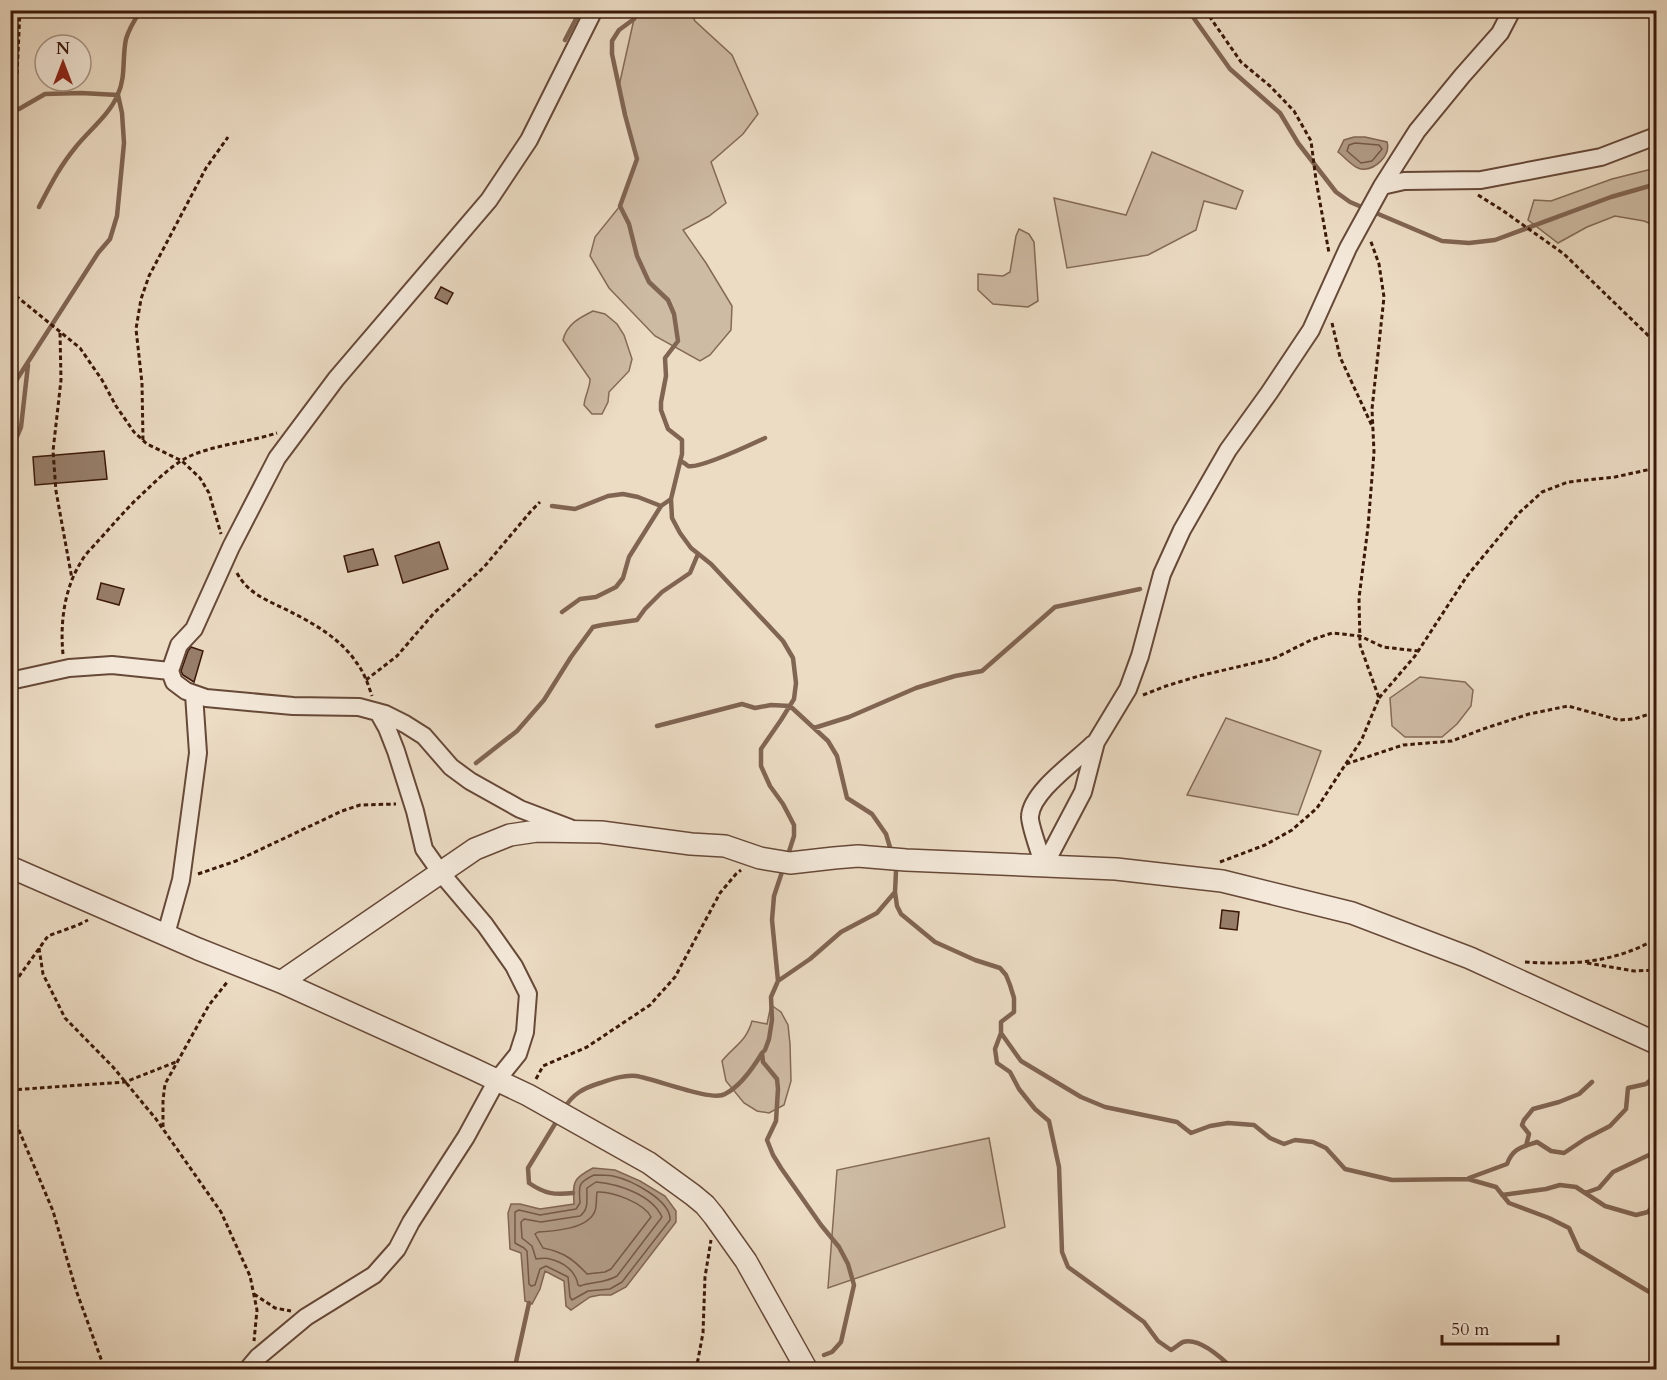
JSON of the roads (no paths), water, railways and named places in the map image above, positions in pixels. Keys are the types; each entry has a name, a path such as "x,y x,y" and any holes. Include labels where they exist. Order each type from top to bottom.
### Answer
{"street":[{"path":"579,832 520,809 470,781 451,767 424,736 405,724 378,712 358,707 293,706 206,698 186,691 174,682 170,671 179,645 194,629 228,554 278,458 336,379 489,200 529,140 593,10"},
{"path":"1044,866 1030,817 1035,802 1045,787 1096,742 1128,689 1140,656 1162,574 1182,530 1228,450 1311,330 1325,297 1382,186 1417,131 1500,33 1512,10"},
{"path":"1382,186 1404,181 1481,180 1601,157 1656,136"},
{"path":"10,681 64,669 112,665 170,671"},
{"path":"166,934 181,880 198,753 194,694"},
{"path":"247,1370 258,1357 313,1313 374,1275 397,1249 411,1222 466,1137 497,1080 518,1054 525,1032 528,994 514,966 485,925 424,849 396,751 378,712"},
{"path":"1044,866 1083,792 1096,742"},
{"path":"281,982 475,849 510,835 537,831 601,832 691,844 725,846 760,858 790,863 858,856 1116,869 1222,881 1352,912 1470,958 1656,1043"},
{"path":"10,867 281,982 497,1080 657,1168 705,1205 714,1216 746,1261 807,1370"}],"water":[{"path":"1354,137 1387,142 1387,152 1381,161 1372,167 1361,169 1355,167 1338,152 1344,140"},
{"path":"593,1168 615,1170 665,1196 676,1211 676,1222 626,1287 611,1295 590,1297 571,1310 566,1306 564,1281 545,1271 540,1289 532,1304 525,1301 521,1253 510,1249 508,1213 511,1204 540,1209 574,1204 574,1186 577,1178"}],"waterway":[{"path":"39,207 70,155 114,102 122,81 126,39 141,10"},
{"path":"565,40 577,17 578,10"},
{"path":"638,10 634,19 619,30 612,41 612,54 637,159 620,206 629,224 637,256 649,282 668,300 674,314 678,341 665,358 666,376 661,402 661,410 668,429 682,440 682,454 671,499 672,518 691,548 711,564 783,641 793,658 796,683 794,699 761,749 761,766 770,786 794,825 794,836 787,858"},
{"path":"1188,10 1230,69 1280,113 1298,143 1336,192 1350,202 1442,241 1469,243 1495,240 1611,197 1653,185"},
{"path":"10,390 98,253 110,239 117,216 124,143 118,95 45,94 19,109"},
{"path":"10,453 21,427 28,365"},
{"path":"680,461 688,466 703,464 765,438"},
{"path":"552,506 575,509 608,496 623,494 661,506"},
{"path":"562,612 580,599 596,597 616,587 623,578 629,557 661,506 671,499"},
{"path":"476,763 517,731 544,700 593,627 637,620 662,592 690,573 698,554"},
{"path":"814,728 849,717 916,688 955,676 982,671 1055,607 1140,589"},
{"path":"657,726 742,704 755,708 771,705 790,706 828,741 837,756 847,798 872,814 886,834 892,854"},
{"path":"824,1355 832,1352 841,1342 854,1285 848,1264 839,1247 781,1168 767,1140 776,1121 778,1089 777,1079 763,1062 762,1053 769,1039 772,1020 771,997 778,981 810,959 841,932 877,913 895,892 895,865"},
{"path":"778,981 772,920 774,896 783,869"},
{"path":"895,892 901,914 935,942 975,960 1000,968 1006,975 1014,998 1014,1012 1001,1022 1001,1033 995,1049 997,1063 1010,1072 1019,1089 1035,1109 1049,1121 1059,1167 1062,1252 1068,1267 1144,1322 1158,1341 1171,1350 1183,1342 1196,1343 1210,1350 1234,1370"},
{"path":"1001,1033 1021,1061 1081,1097 1105,1107 1177,1122 1191,1133 1210,1126 1228,1123 1254,1125 1270,1138 1284,1144 1295,1140 1313,1142 1326,1148 1345,1169 1392,1180 1468,1179 1496,1187 1509,1203 1569,1228 1579,1250 1656,1296"},
{"path":"564,1109 571,1099 584,1089 627,1076 636,1076 718,1096 731,1091 751,1070 762,1053"},
{"path":"1469,1178 1507,1164 1515,1151 1527,1145 1537,1142 1551,1151 1564,1153 1610,1126 1626,1109 1628,1088 1646,1084 1653,1078 1654,1057"},
{"path":"1526,1146 1529,1134 1522,1125 1533,1109 1579,1094 1592,1082"},
{"path":"558,1119 528,1168 529,1183 550,1193 573,1193"},
{"path":"1585,1193 1599,1188 1613,1172 1651,1154"},
{"path":"1502,1195 1560,1185 1576,1187 1605,1206 1636,1215 1648,1212 1656,1201"},
{"path":"517,1370 516,1362 529,1303"}]}
